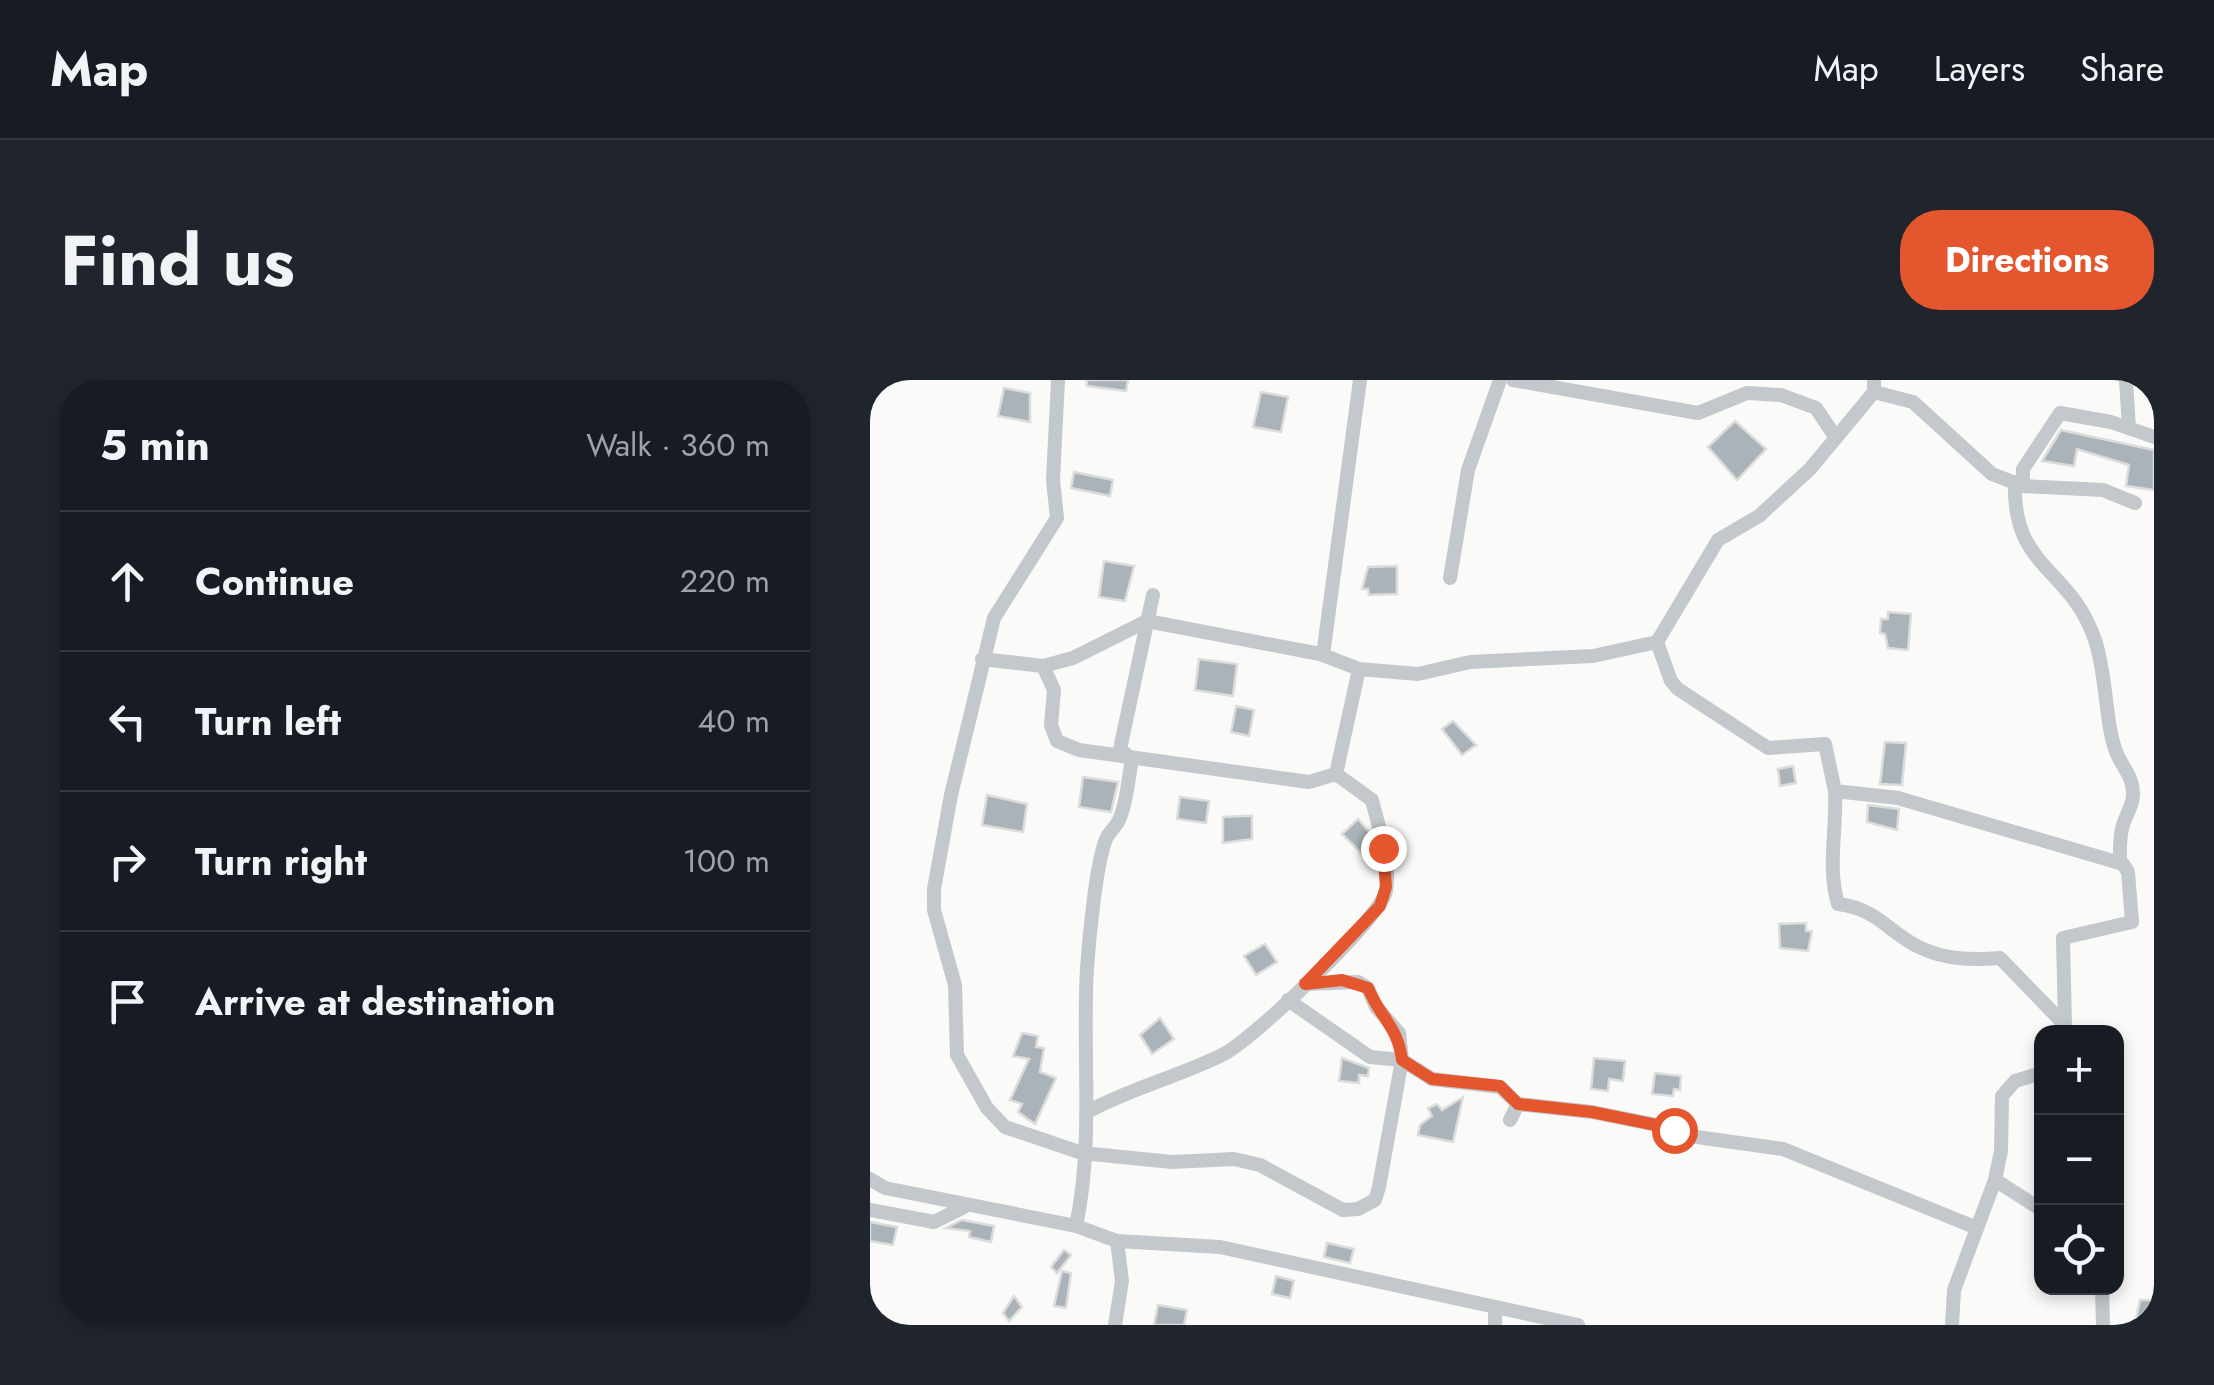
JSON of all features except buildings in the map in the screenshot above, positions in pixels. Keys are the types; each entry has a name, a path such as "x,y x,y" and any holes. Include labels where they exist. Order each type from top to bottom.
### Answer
{"street":[{"path":"1058,380 1053,480 1058,518 1006,594 982,659 934,888 934,910 955,985 956,1055 987,1108 1006,1127 1082,1152 1172,1162 1234,1159 1284,1174 1343,1210 1358,1209 1375,1200 1402,1060 1398,1034 1376,1007 1368,988 1342,980 1305,984"},
{"path":"1323,655 1360,380"},
{"path":"1450,578 1468,470 1500,380"},
{"path":"1513,380 1698,413 1747,394 1781,395 1816,408 1836,438"},
{"path":"2126,380 2129,428"},
{"path":"982,659 1043,666 1073,658 1147,621 1323,655 1360,668 1418,674 1470,662 1594,656 1657,642 1718,540 1759,516 1836,438 1874,386 1913,402 1992,474 2019,484 2103,490 2136,504"},
{"path":"2120,864 2121,829 2133,794 2128,770 2113,740 2109,695 2094,638 2069,588 2027,550 2014,517 2023,469 2060,413 2154,437"},
{"path":"1132,760 1120,749 1153,595"},
{"path":"1657,642 1670,682 1768,748 1825,744 1835,791 1837,829 1830,876 1838,904 1864,908 1921,948 1968,961 2000,958 2059,1025"},
{"path":"1043,666 1054,690 1050,725 1057,741 1132,760 1310,782 1336,774"},
{"path":"1336,774 1360,668"},
{"path":"1076,1226 1083,1192 1082,1152 1089,1111 1084,1042 1088,964 1106,841 1120,819 1132,760"},
{"path":"1089,1111 1130,1089 1225,1054 1305,984 1380,906 1386,887 1381,835 1372,800 1336,774"},
{"path":"1835,791 1898,798 2120,864 2128,872 2132,922 2063,938 2063,1025"},
{"path":"1288,1000 1370,1057 1402,1060 1432,1079 1500,1086 1518,1104 1592,1112 1656,1125 1668,1133 1783,1149 1977,1228"},
{"path":"1952,1325 1954,1290 1995,1180 2001,1151 2002,1096 2014,1080 2034,1075"},
{"path":"1510,1120 1518,1104"},
{"path":"870,1179 885,1188 964,1207 1076,1226 1116,1241 1220,1247 1578,1325"},
{"path":"1995,1180 2034,1205"},
{"path":"870,1210 934,1222 964,1207"},
{"path":"1115,1325 1122,1281 1116,1241"},
{"path":"2102,1295 2103,1325"},
{"path":"1494,1325 1495,1308"}],"route":[{"path":"1383,848 1386,887 1380,906 1305,984 1342,980 1368,988 1376,1007 1398,1034 1402,1060 1432,1079 1500,1086 1518,1104 1592,1112 1656,1125 1668,1133 1674,1130"}]}
